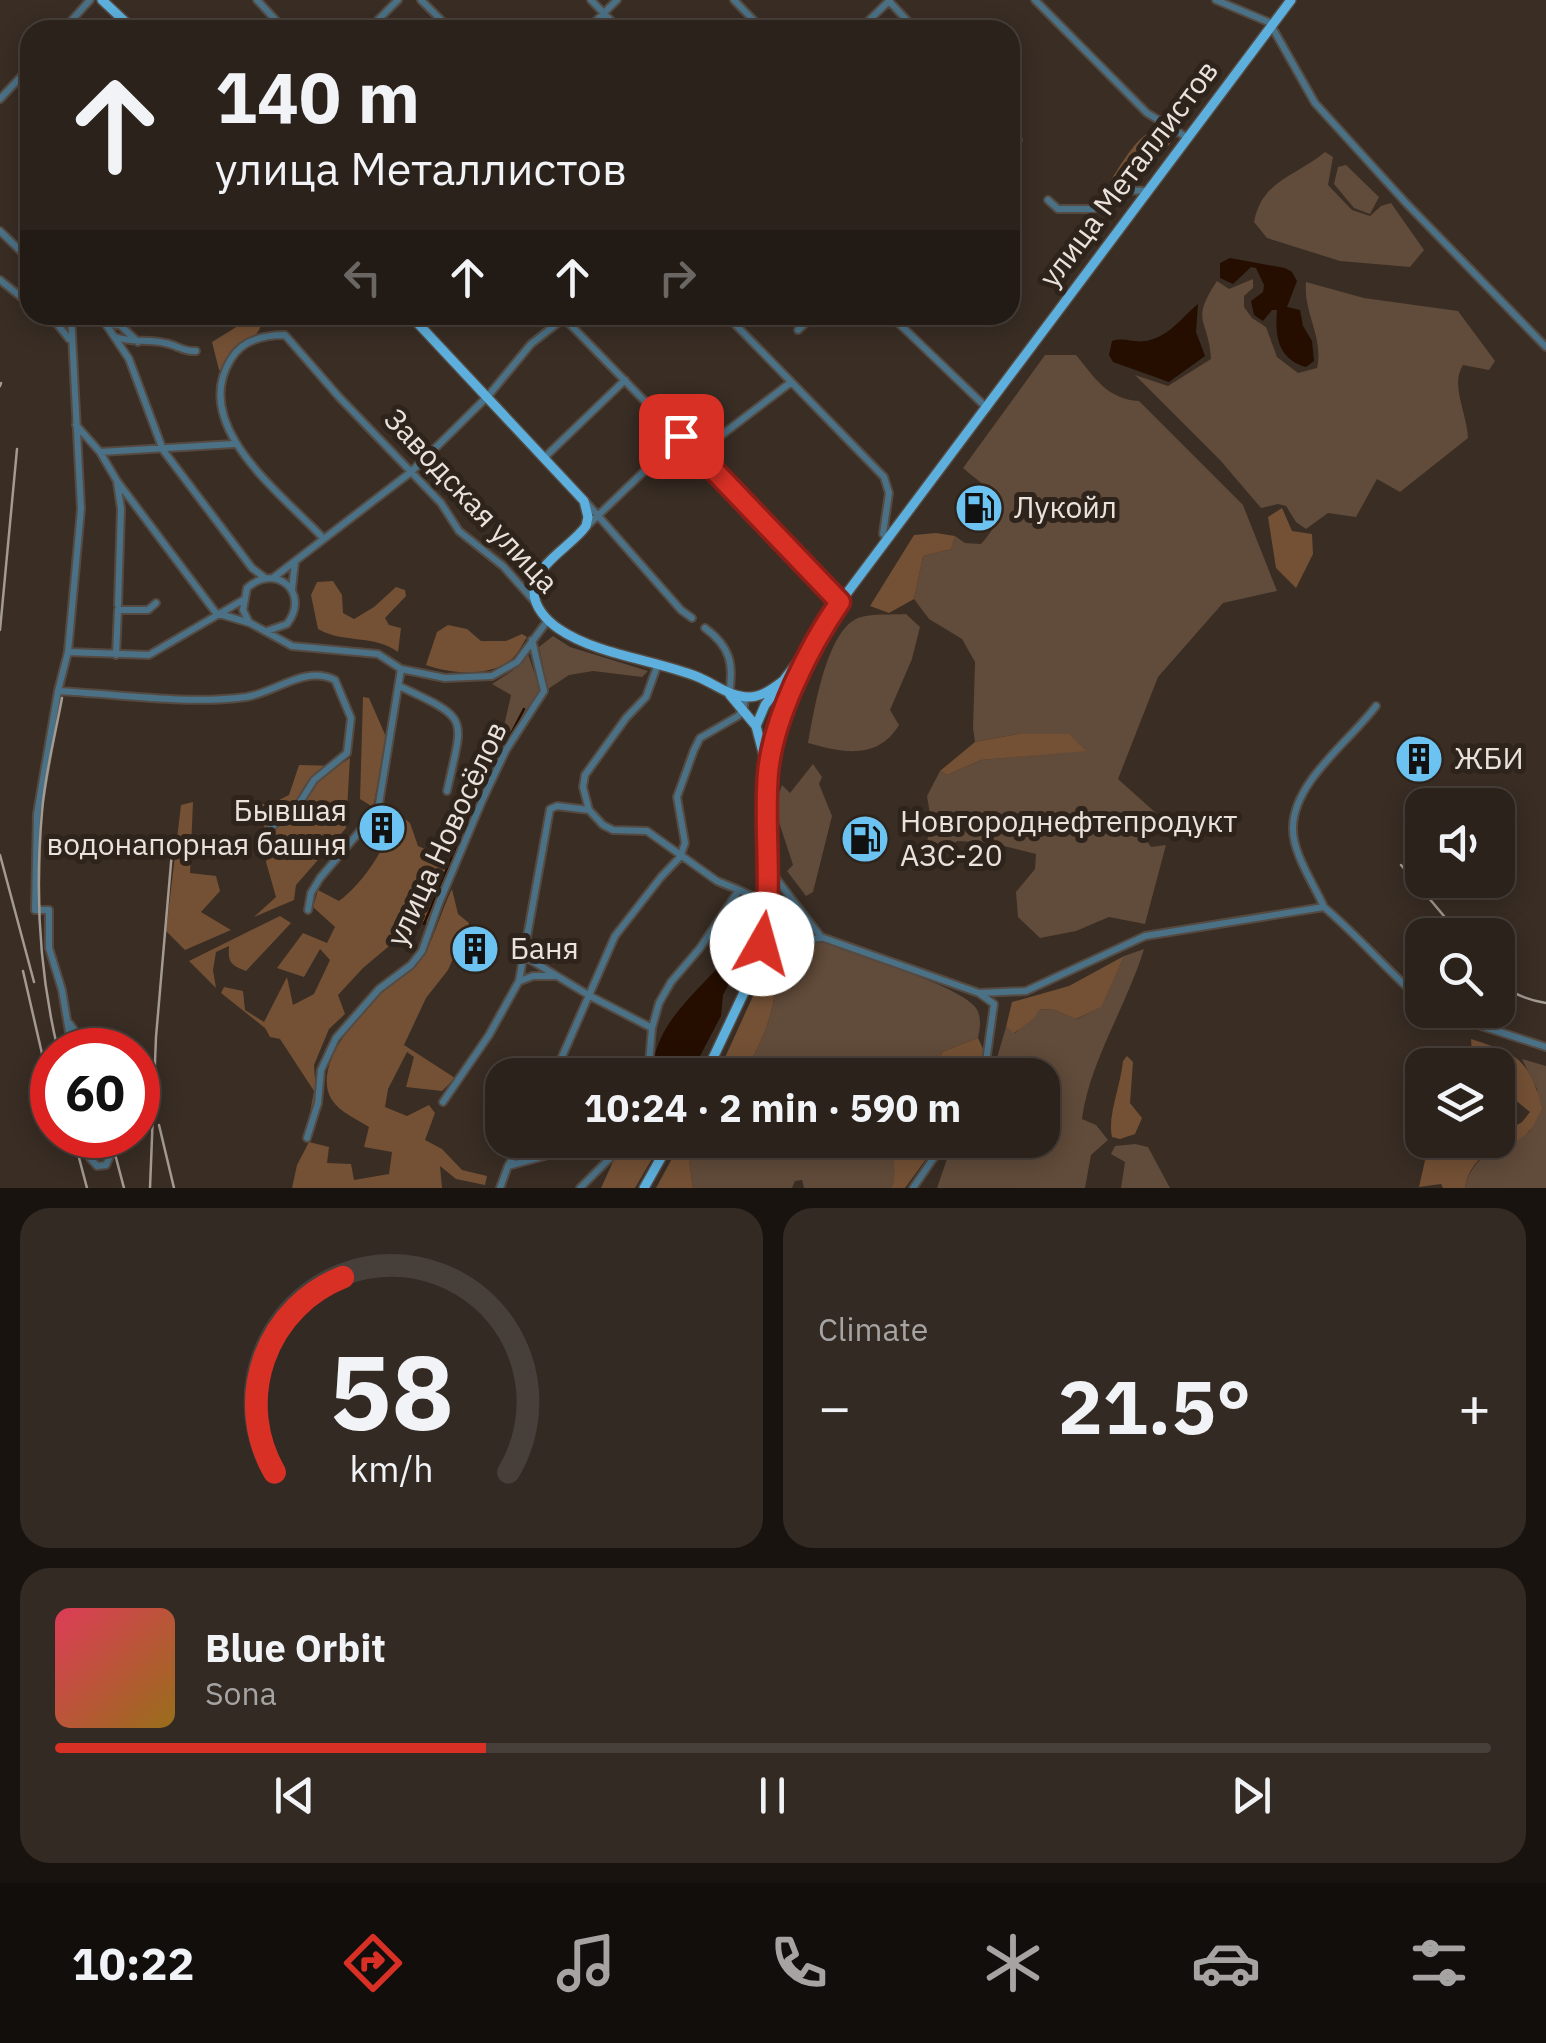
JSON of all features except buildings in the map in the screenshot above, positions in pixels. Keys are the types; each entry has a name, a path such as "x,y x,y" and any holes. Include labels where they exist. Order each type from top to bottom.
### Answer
{"main road":[{"path":"102,0 123,20"},
{"name":"улица Металлистов","path":"767,786 777,732 819,634 840,602 1291,0"},
{"path":"420,325 581,496 588,516 583,530 540,572 534,590 536,603"},
{"name":"Заводская улица","path":"536,603 548,620 579,638 726,692 744,703 757,730"},
{"path":"714,1058 756,967 768,903 766,762 757,730 765,704 819,634"},
{"path":"744,703 783,681"},
{"path":"757,730 777,732"},
{"path":"644,1188 661,1158"}],"street":[{"path":"73,20 90,0"},
{"path":"258,0 276,20"},
{"path":"378,20 398,0"},
{"path":"421,0 441,20"},
{"path":"590,0 610,20"},
{"path":"598,20 617,0"},
{"path":"734,0 753,20"},
{"path":"869,20 889,0 907,20"},
{"path":"1035,0 1147,114 1188,138"},
{"path":"1216,0 1272,24 1315,103 1546,347"},
{"path":"0,99 20,77"},
{"path":"1048,200 1058,208 1093,209 1120,190 1148,191"},
{"path":"0,231 20,250"},
{"path":"0,280 20,296"},
{"path":"58,325 70,340"},
{"path":"70,1028 49,948 49,910 36,910 37,814 68,652 80,509 71,325"},
{"path":"106,325 130,359 163,450 252,568 285,583 292,591"},
{"path":"120,325 139,343"},
{"path":"248,588 296,561 411,472 553,325"},
{"path":"573,325 840,602"},
{"path":"735,325 884,477 889,493 884,534 889,539"},
{"path":"798,330 803,325"},
{"path":"900,325 988,409"},
{"name":"Заводская улица","path":"234,444 218,401 219,385 233,355 240,347 268,334 285,335 440,503 459,531 503,566 536,603"},
{"path":"114,336 139,343 164,342 185,352 196,351"},
{"path":"545,457 625,380"},
{"path":"698,453 790,383"},
{"path":"75,424 100,452 117,481 216,613 250,623 283,643 378,654 401,669 444,678 492,676 517,662 548,620"},
{"path":"583,530 681,436"},
{"path":"100,452 234,444 323,538"},
{"path":"116,655 121,509 117,481"},
{"path":"581,496 692,618"},
{"path":"283,643 296,608 292,591 296,561"},
{"path":"250,623 243,600 252,568"},
{"path":"68,652 149,655 243,600"},
{"path":"118,608 148,610 156,603"},
{"path":"263,630 280,629 287,624"},
{"path":"706,628 732,657 726,692"},
{"name":"улица Новосёлов","path":"307,1138 318,1103 321,1070 336,1038 379,989 411,965 422,951 438,902 482,800 506,750 544,691 532,640"},
{"path":"658,664 646,697 585,775 583,786 589,810 613,830 647,830 717,881 768,903"},
{"path":"308,910 311,893 320,878 378,810 401,669"},
{"path":"58,691 196,698 248,696 285,686 310,673 335,680 351,718 347,753 314,780 298,807 271,827"},
{"path":"399,686 454,714 460,727 447,792"},
{"path":"562,1058 616,936 680,857 685,843 677,797 700,738 731,721 744,703"},
{"path":"1376,706 1311,778 1292,828 1324,907 1405,986"},
{"path":"444,1102 490,1035 519,982 550,809 557,806 589,810"},
{"path":"768,867 821,938"},
{"path":"649,1058 659,1003 739,890"},
{"path":"978,994 1026,990 1145,936 1324,907"},
{"path":"756,967 780,948 801,939 821,938 978,994 994,1004"},
{"path":"524,956 652,1028"},
{"path":"519,982 533,976 557,976"},
{"path":"987,1058 996,994"},
{"path":"70,1022 74,1028"},
{"path":"1487,1028 1546,1047"},
{"path":"90,1158 97,1166 106,1165 109,1158"},
{"path":"500,1188 513,1158"},
{"path":"508,1166 540,1158"},
{"path":"580,1188 610,1158"},
{"path":"913,1188 934,1158"}],"shaded area":[{"path":"1157,129 1172,141 1132,187 1118,187 1111,180 1125,158 1143,137"},
{"path":"1325,152 1333,157 1328,185 1352,210 1370,216 1391,203 1424,250 1410,267 1340,261 1267,238 1254,222 1258,208 1272,188"},
{"path":"1346,165 1379,197 1370,214 1354,208 1334,184 1338,167"},
{"path":"1230,258 1292,272 1297,281 1287,307 1300,310 1312,341 1314,361 1306,367 1284,352 1278,337 1277,310 1272,310 1263,321 1254,315 1251,301 1263,292 1264,285 1256,268 1251,267 1233,284 1220,278 1220,263"},
{"path":"1253,279 1253,288 1244,296 1244,307 1266,327 1277,357 1298,373 1317,368 1318,357 1306,282 1364,298 1458,311 1495,361 1489,370 1463,365 1459,373 1468,438 1400,492 1377,479 1356,517 1328,513 1306,529 1286,506 1261,508 1220,460 1135,375 1168,386 1211,359 1202,313 1209,295 1217,281 1229,289"},
{"path":"1198,304 1196,332 1205,356 1169,382 1113,362 1109,355 1112,341 1153,339"},
{"path":"240,325 261,325 223,371 219,370 212,342"},
{"path":"1045,355 1076,355 1110,392 1139,401 1243,505 1277,591 1223,603 1158,677 1118,779 1157,814 1141,833 1151,847 1166,845 1145,924 1109,917 1076,931 1040,938 1018,917 1016,892 1035,869 1036,854 992,843 957,841 937,862 924,858 931,821 927,796 940,771 947,775 981,760 1085,750 1018,734 975,742 975,662 962,639 929,619 914,599 923,556 951,549 955,536 965,543 981,544 999,518 999,500 963,468"},
{"path":"1282,508 1292,531 1312,534 1313,554 1296,588 1276,568 1268,517"},
{"path":"914,535 955,536 951,549 923,556 914,599 889,613 870,606"},
{"path":"333,581 342,595 343,613 354,619 396,587 405,590 406,596 385,618 389,625 401,628 398,652 379,643 318,629 311,595 317,582"},
{"path":"906,614 920,627 912,659 890,710 899,725 881,744 870,749 847,751 808,743 823,674 847,626 863,616"},
{"path":"448,625 467,629 481,641 506,641 522,634 527,637 513,658 494,669 459,672 426,665 437,632"},
{"path":"553,636 570,647 648,671 642,677 593,671 569,675 548,689 539,647"},
{"path":"528,654 541,692 494,772 456,857 444,843 445,838 460,827 461,819 468,814 499,748 511,695 492,684"},
{"path":"363,697 369,698 387,739 373,807 360,799"},
{"path":"1018,734 1069,734 1086,751 981,760 947,775 940,771 975,742"},
{"path":"350,758 346,828 296,885 294,900 254,917 276,897 266,862 272,838 248,804 271,804 289,795 299,765 338,766"},
{"path":"813,764 822,777 819,784 832,816 813,892 806,896 787,871 793,865 774,807 782,785 790,793"},
{"path":"193,802 190,873 216,876 220,891 201,912 231,930 185,950 166,931 181,805"},
{"path":"399,814 410,823 418,846 454,862 429,923 420,920 363,968 338,995 345,1014 329,1029 314,1065 316,1093 307,1129 314,1091 280,1039 270,1037 265,1028 221,993 224,987 243,991 245,1010 264,1022 287,977 293,1005 314,994 330,960 320,949 304,977 277,968 303,933 327,943 335,927 313,907 318,890 339,901 349,893 374,862"},
{"path":"452,889 458,914 469,923 448,970 426,998 404,1045 455,1078 442,1091 406,1087 414,1057 407,1052 388,1089 385,1107 407,1116 429,1105 435,1113 425,1140 442,1149 462,1170 487,1176 485,1185 456,1179 440,1166 442,1188 292,1188 297,1165 309,1142 329,1147 327,1163 351,1164 354,1180 389,1174 392,1152 364,1147 369,1127 332,1100 327,1086 328,1071 333,1055 353,1024 425,954"},
{"path":"280,916 291,923 246,971 231,962 229,946 216,952 216,988 189,961"},
{"path":"808,943 827,943 907,972 950,990 976,1008 980,1019 978,1038 942,1052 940,1058 752,1058 769,1021 777,961"},
{"path":"1144,949 1086,1098 1082,1119 1096,1125 1108,1140 1091,1155 1085,1188 937,1188 948,1158 1060,1158 1060,1058 997,1058 1006,1027 1015,1033 1039,1009 1055,1010 1077,1019 1100,1007 1124,956"},
{"path":"1124,956 1101,1007 1076,1019 1055,1010 1040,1009 1014,1033 1006,1027 1012,1002 1069,986"},
{"path":"727,957 732,961 733,976 723,995 721,1016 699,1058 654,1058 668,1025"},
{"path":"777,961 772,1007 752,1058 725,1058 758,985"},
{"path":"978,1038 984,1051 981,1058 940,1058 942,1052"},
{"path":"1471,1039 1497,1048 1472,1048"},
{"path":"1127,1056 1133,1062 1130,1103 1142,1118 1135,1134 1120,1139 1112,1137 1111,1120"},
{"path":"1515,1057 1532,1078 1542,1108 1532,1128 1515,1142 1515,1126 1530,1112 1515,1100"},
{"path":"1522,1059 1546,1066 1546,1188 1465,1188 1474,1166 1483,1158 1515,1158 1515,1139 1530,1131 1537,1089"},
{"path":"1115,1146 1148,1147 1170,1188 1121,1188 1125,1162 1111,1154"},
{"path":"615,1158 652,1158 635,1188 601,1188"},
{"path":"672,1158 689,1158 693,1188 656,1188"},
{"path":"689,1158 895,1158 891,1188 804,1188 802,1180 795,1181 792,1188 693,1188"},
{"path":"895,1158 927,1158 905,1188 891,1188"},
{"path":"1426,1158 1482,1158 1469,1174 1465,1188 1443,1188 1441,1184 1419,1187"}],"waterway":[{"path":"424,924 472,809 524,709"}],"railway":[{"path":"0,630 17,449"},
{"path":"53,1028 40,932 39,872 43,798 62,698"},
{"path":"150,1188 156,1037 173,840"},
{"path":"0,855 34,982"},
{"path":"1401,865 1446,918"},
{"path":"23,971 36,1028"},
{"path":"1515,993 1546,1003"},
{"path":"160,1129 174,1188"},
{"path":"79,1158 87,1188"},
{"path":"116,1158 124,1188"}],"place":[{"name":"Лукойл","path":"979,508"},
{"name":"ЖБИ","path":"1419,759"},
{"name":"Бывшая водонапорная башня","path":"382,828"},
{"name":"Новгороднефтепродукт АЗС-20","path":"865,839"},
{"name":"Баня","path":"475,949"}],"route":[{"path":"681,436 840,602 810,651 772,750 767,786 768,903 762,944"}]}
